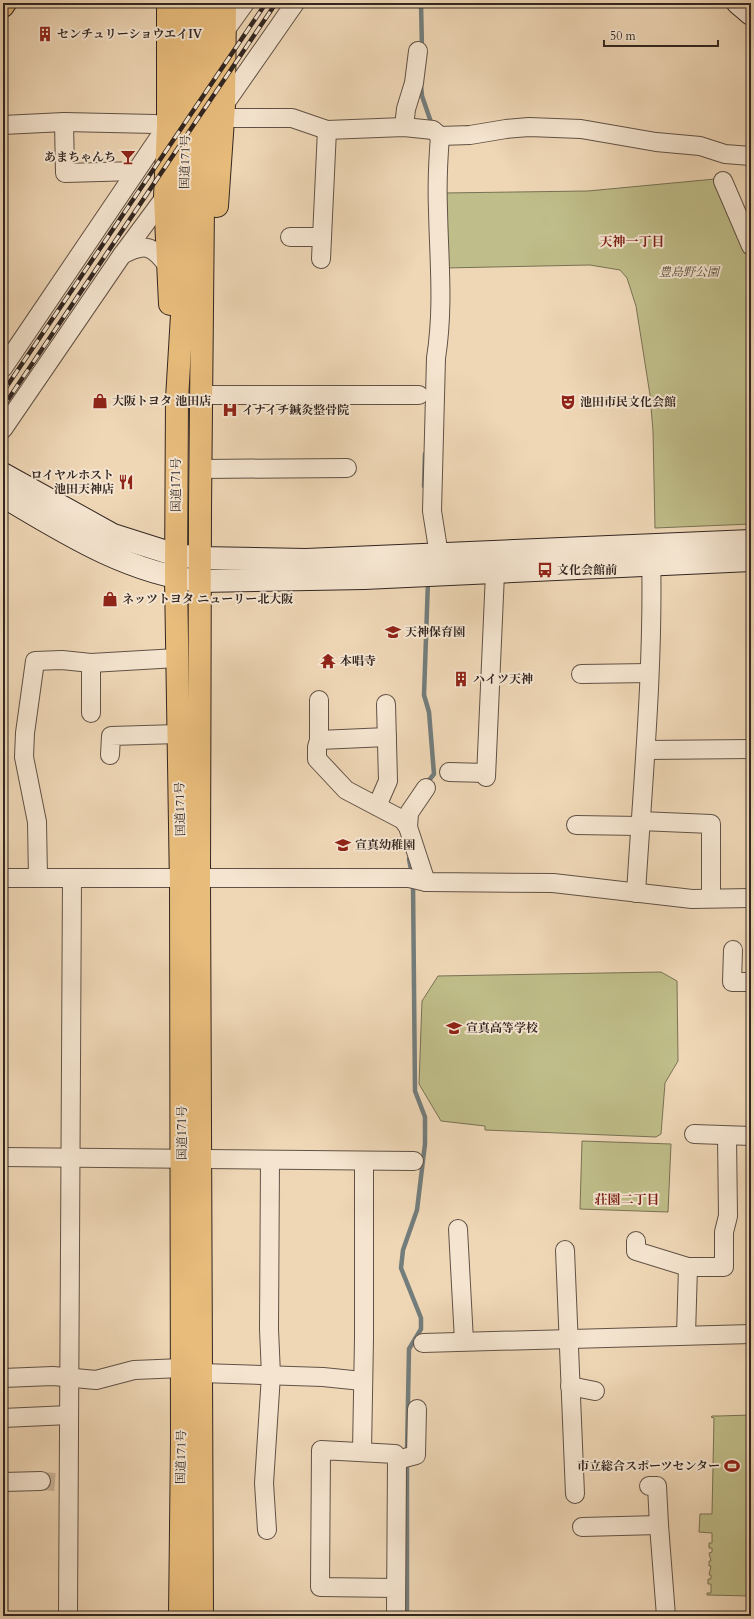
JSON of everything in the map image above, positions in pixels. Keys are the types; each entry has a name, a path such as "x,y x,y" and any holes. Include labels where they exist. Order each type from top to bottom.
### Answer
{"highway":[{"path":"168,3 168,128 165,197 167,265 177,399"},
{"name":"国道171号","path":"188,3 183,298 177,399 176,578 178,734 190,878"},
{"name":"国道171号","path":"202,1616 192,1371 190,878 200,581 205,3"},
{"path":"202,330 212,282 223,111 225,3"},
{"name":"国道171号","path":"180,1616 192,1371"}],"street":[{"path":"225,31 245,3"},
{"path":"295,3 223,111 292,118 327,130 404,127 433,130 440,136 470,135 506,128 529,127 581,130 656,142 700,146 726,154 751,156"},
{"path":"738,3 751,14"},
{"path":"404,127 406,109 414,83 418,51"},
{"path":"64,122 65,173 136,171"},
{"path":"3,125 64,122 154,124 168,128 158,139 3,368"},
{"path":"321,259 327,130"},
{"path":"439,554 432,511 436,358 440,333 441,292 438,212 440,136"},
{"path":"723,181 751,246"},
{"path":"3,429 122,255 165,197"},
{"path":"290,237 322,236"},
{"path":"122,255 136,248 148,248 157,252 167,265"},
{"path":"202,395 419,395"},
{"path":"200,469 347,468"},
{"path":"3,474 113,535 176,555 200,558 306,560 439,554 651,555 751,560"},
{"path":"3,496 69,535 104,553 176,578 200,581 364,578 495,572 651,555 751,541"},
{"path":"636,893 646,750 652,615 651,555"},
{"path":"449,772 486,775 495,572"},
{"path":"38,878 37,822 24,757 25,733 35,661 62,660 91,663 177,658"},
{"path":"91,663 91,713"},
{"path":"581,674 649,673"},
{"path":"319,700 319,740 317,747 317,759 346,790 403,820 408,827 426,882"},
{"path":"377,806 388,781 386,704"},
{"path":"110,756 111,736 178,734"},
{"path":"319,740 387,737"},
{"path":"646,750 751,749"},
{"path":"408,827 409,813 426,788"},
{"path":"576,825 711,824 711,898"},
{"path":"3,878 409,878 426,882 553,883 692,899 751,898"},
{"path":"68,1616 55,1482 69,1415 72,878"},
{"path":"733,950 732,982 751,982"},
{"path":"694,1134 751,1136"},
{"path":"636,1241 636,1251 688,1267 724,1267 724,1232 728,1216 728,1136"},
{"path":"3,1157 414,1162"},
{"path":"267,1530 264,1483 271,1375 268,1329 270,1160"},
{"path":"362,1451 362,1381 364,1338 364,1161"},
{"path":"458,1230 464,1342"},
{"path":"565,1250 570,1339 570,1386 575,1494"},
{"path":"686,1336 688,1267"},
{"path":"423,1343 751,1334"},
{"path":"3,1378 53,1376 69,1379 96,1380 134,1370 323,1377 362,1381"},
{"path":"570,1386 595,1391"},
{"path":"397,1460 416,1455 417,1408"},
{"path":"3,1418 69,1415"},
{"path":"396,1588 320,1587 321,1450 362,1451 395,1454 397,1460 396,1615"},
{"path":"3,1482 55,1482"},
{"path":"649,1486 656,1486 666,1616"},
{"path":"582,1527 659,1525"}],"green space":[{"name":"豊島野公園","path":"715,179 751,260 751,524 655,528 653,431 650,395 636,306 627,278 620,270 590,265 445,268 443,193 588,191"},
{"path":"661,972 677,981 678,1061 665,1083 661,1134 656,1137 485,1130 485,1126 441,1121 419,1084 422,1001 438,976"},
{"path":"582,1141 671,1144 668,1212 580,1209"},
{"name":"市立総合スポーツセンター","path":"751,1415 751,1596 707,1595 707,1593 711,1593 711,1584 708,1584 708,1579 711,1579 711,1575 709,1575 711,1566 709,1566 709,1561 711,1561 709,1553 712,1552 712,1548 709,1548 709,1543 712,1543 712,1533 699,1532 700,1514 712,1514 714,1418 711,1417"}],"waterway":[{"path":"421,3 422,49"},
{"path":"421,85 422,96 432,125"},
{"path":"424,486 425,454"},
{"path":"426,784 434,774 429,712 424,695 428,581"},
{"path":"409,859 412,875"},
{"path":"407,1453 409,1349 421,1329 421,1318 401,1268 403,1250 417,1210 425,1144 425,1117 415,1091 413,882"},
{"path":"407,1462 407,1616"}],"tunnel":[{"path":"41,1481 55,1482"}],"railway":[{"path":"3,392 266,3"},
{"path":"3,407 276,3"}],"place":[{"name":"センチュリーショウエイIV","path":"45,34"},
{"name":"あまちゃんち","path":"128,157"},
{"name":"大阪トヨタ 池田店","path":"100,401"},
{"name":"池田市民文化会館","path":"568,402"},
{"name":"イナイチ鍼灸整骨院","path":"230,410"},
{"name":"ロイヤルホスト 池田天神店","path":"126,482"},
{"name":"文化会館前","path":"545,570"},
{"name":"ネッツトヨタ ニューリー北大阪","path":"110,599"},
{"name":"天神保育園","path":"393,632"},
{"name":"本唱寺","path":"328,661"},
{"name":"ハイツ天神","path":"461,679"},
{"name":"宣真幼稚園","path":"343,845"},
{"name":"宣真高等学校","path":"454,1028"},
{"name":"市立総合スポーツセンター","path":"732,1466"}],"district":[{"name":"天神一丁目","path":"632,241"},
{"name":"荘園二丁目","path":"627,1199"}]}
